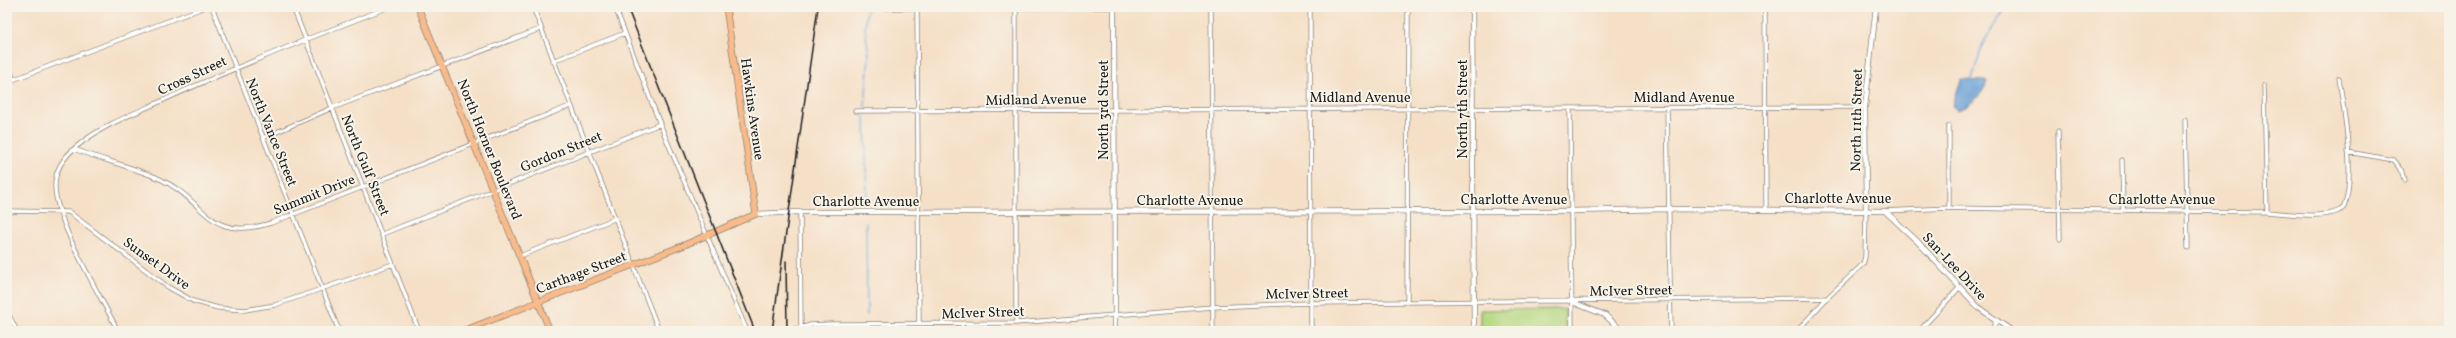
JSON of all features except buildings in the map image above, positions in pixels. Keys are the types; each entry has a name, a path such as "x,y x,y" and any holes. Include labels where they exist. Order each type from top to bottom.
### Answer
{"main road":[{"name":"North Horner Boulevard","path":"418,7 475,143 550,331"},
{"name":"Hawkins Avenue","path":"726,7 756,214"},
{"name":"Charlotte Avenue","path":"708,236 756,214"},
{"name":"Carthage Street","path":"463,331 632,264 708,236"}],"street":[{"path":"7,82 205,7"},
{"name":"North Vance Street","path":"212,7 339,331"},
{"name":"North Gulf Street","path":"293,7 419,331"},
{"name":"Cross Street","path":"118,331 69,236 59,211 55,187 56,176 63,161 74,149 101,129 235,67 389,7"},
{"path":"533,7 540,29 659,331"},
{"path":"648,7 616,9 660,124 747,331"},
{"name":"North 3rd Street","path":"1114,7 1115,331"},
{"path":"1211,7 1213,331"},
{"path":"877,8 1246,7"},
{"path":"1310,7 1311,331"},
{"path":"1407,302 1408,7"},
{"name":"North 7th Street","path":"1472,7 1474,331"},
{"path":"1765,7 1766,210"},
{"name":"North 11th Street","path":"1866,210 1865,107 1876,7"},
{"path":"917,8 916,112 919,324"},
{"path":"1016,8 1016,323"},
{"path":"263,138 332,108 540,29"},
{"path":"553,62 625,33"},
{"path":"7,64 14,80"},
{"path":"2339,78 2348,152 2394,160 2401,169 2404,180"},
{"path":"2264,85 2267,212"},
{"name":"Summit Drive","path":"74,149 162,180 178,191 208,217 226,226 242,229 258,227 294,215 363,186 570,106"},
{"name":"Midland Avenue","path":"855,111 916,112 1310,108 1570,109 1865,107"},
{"path":"1667,108 1670,209 1670,331"},
{"path":"1570,109 1572,331"},
{"path":"2185,120 2188,248"},
{"name":"Gordon Street","path":"382,234 660,124"},
{"path":"1949,126 1949,208"},
{"path":"2058,131 2060,238"},
{"name":"Charlotte Avenue","path":"756,214 800,212 918,214 1570,211 1670,209 1886,211 1949,208 2060,211 2187,211 2325,214 2340,211 2346,201 2348,152"},
{"path":"2122,160 2123,211"},
{"path":"1797,331 1827,298 1863,264 1866,257 1866,210"},
{"name":"Sunset Drive","path":"7,211 41,213 59,211 69,212 168,287 205,305 224,309 245,310 275,305 393,264"},
{"name":"San-Lee Drive","path":"1886,211 1918,241 1978,308 2012,331"},
{"path":"800,212 801,329"},
{"path":"520,256 614,219"},
{"path":"1919,331 1959,288"},
{"name":"McIver Street","path":"788,331 831,324 1016,323 1213,307 1310,303 1572,302 1827,298"},
{"path":"1572,302 1605,316 1622,331"},
{"path":"7,311 17,331"},
{"path":"1992,331 1996,321"},
{"path":"892,324 892,331"},
{"path":"962,324 962,331"}],"green space":[{"path":"1565,309 1565,331 1480,331 1480,310"}],"water":[{"path":"1961,80 1987,81 1986,86 1980,95 1971,103 1957,110 1952,106"}],"waterway":[{"path":"865,107 869,55 865,29 867,7"},
{"path":"1971,82 1983,43 2006,7"},
{"path":"2441,7 2449,9"},
{"path":"865,115 867,203"},
{"path":"866,223 867,315"}],"railway":[{"path":"627,7 755,331"},
{"path":"772,331 818,7"},
{"path":"786,261 787,331"}]}
